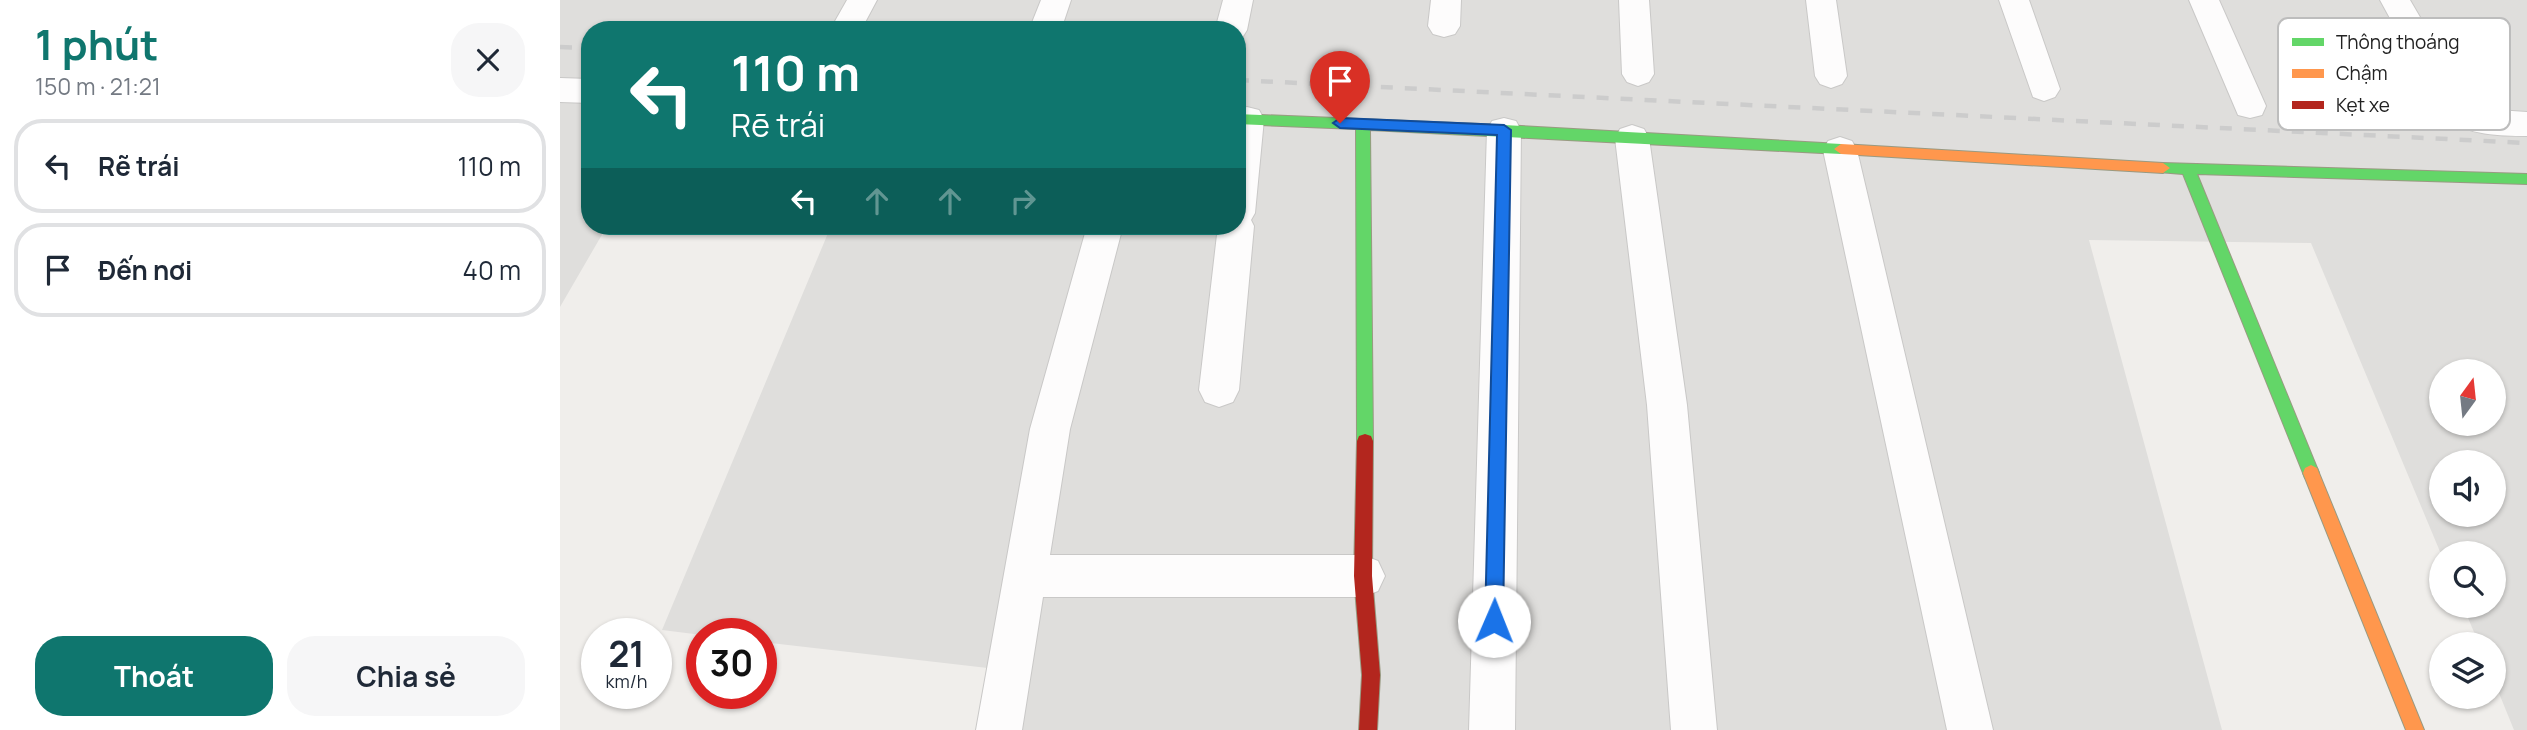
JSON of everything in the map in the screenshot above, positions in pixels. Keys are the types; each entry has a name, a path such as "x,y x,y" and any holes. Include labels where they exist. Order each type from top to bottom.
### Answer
{"street":[{"path":"850,21 862,0"},
{"path":"1048,21 1056,0"},
{"path":"1233,21 1238,0"},
{"path":"1634,0 1638,74"},
{"path":"1821,0 1831,76"},
{"path":"2014,0 2044,89"},
{"path":"2204,0 2250,106"},
{"path":"2395,0 2405,18"},
{"path":"560,90 581,91"},
{"path":"1246,119 1504,130 2188,169 2527,179"},
{"path":"1363,124 1366,389 1363,576 1371,675 1368,730"},
{"path":"1492,730 1504,130"},
{"path":"1632,138 1667,405 1694,730"},
{"path":"1840,150 1970,730"},
{"path":"2188,169 2415,730"},
{"path":"999,730 1050,429 1103,235"},
{"path":"1219,390 1235,235"},
{"path":"1027,576 1363,576"}],"shaded area":[{"path":"560,0 2527,0 2527,730 2514,730 2505,709 2506,632 2474,632 2468,618 2506,618 2506,541 2436,541 2430,527 2506,527 2506,450 2429,450 2429,525 2311,243 2089,240 2222,730 1014,730 1023,672 777,644 777,618 686,618 686,633 672,631 672,618 667,618 827,235 1246,235 1246,21 581,21 581,235 602,235 560,307"}],"railway":[{"path":"560,47 581,48"},
{"path":"1246,80 2527,143"}],"traffic: fast":[{"path":"1246,119 1504,130 1841,149"},
{"path":"1363,124 1365,441"},
{"path":"2163,168 2527,179"},
{"path":"2188,169 2311,473"}],"traffic: slow":[{"path":"1841,149 2163,168"},
{"path":"2311,473 2415,730"}],"traffic: jam":[{"path":"1365,441 1363,576 1371,675 1368,730"}],"route":[{"path":"1340,123 1504,130 1494,621"}]}
